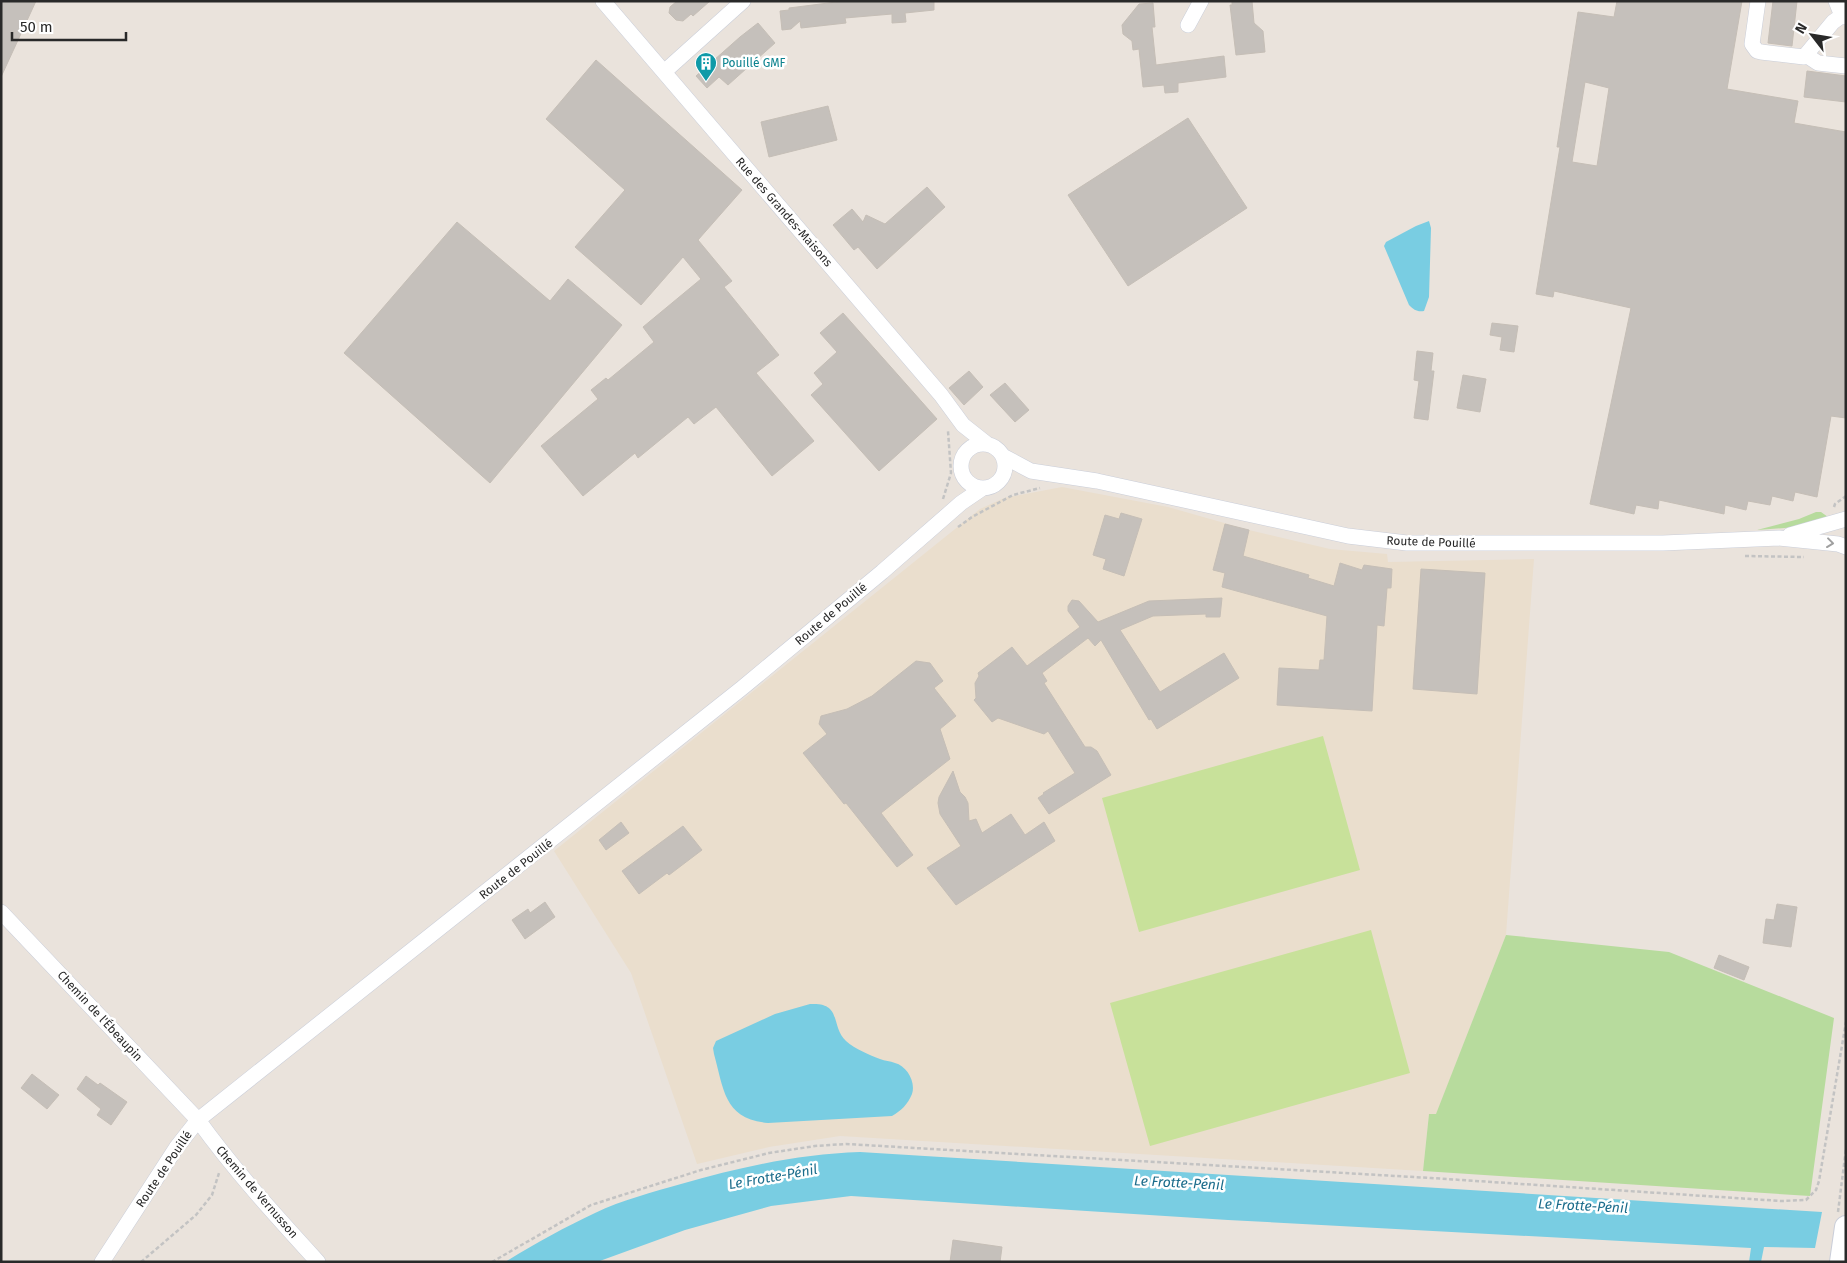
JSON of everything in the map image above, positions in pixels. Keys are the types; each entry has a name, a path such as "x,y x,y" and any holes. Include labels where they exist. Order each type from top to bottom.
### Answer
{"main road":[{"path":"1841,1262 1842,1221"}],"street":[{"name":"Rue des Grandes-Maisons","path":"603,1 941,395 963,425"},
{"path":"664,72 743,1"},
{"path":"1188,25 1201,1"},
{"path":"1758,1 1752,40 1754,48 1761,52 1802,58 1833,22 1844,16 1836,1"},
{"path":"1806,55 1818,63 1846,66"},
{"path":"963,425 987,444 994,446 1003,456 1006,468 1000,480 990,487 983,488 970,484 965,479"},
{"path":"961,503 965,479 961,465 966,451 963,425"},
{"path":"966,451 972,446 987,444"},
{"name":"Route de Pouillé","path":"1003,456 1031,471 1097,481 1348,536 1407,543 1663,543 1779,538 1838,544 1846,547"},
{"name":"Route de Pouillé","path":"1000,480 1031,471"},
{"name":"Route de Pouillé","path":"102,1262 176,1148 198,1120 742,688 882,572 961,503 983,488"},
{"name":"Route de Pouillé","path":"1779,538 1846,519"},
{"name":"Chemin de l'Ébeaupin","path":"1,912 198,1120"},
{"name":"Chemin de Vernusson","path":"198,1120 266,1205 318,1262"}],"path":[{"path":"937,505 943,499 951,473 950,439 946,423"},
{"path":"957,528 972,517 1013,495 1044,488"},
{"path":"1738,556 1808,557"},
{"path":"492,1262 591,1205 701,1170 761,1155 815,1146 846,1144 1460,1180 1781,1202 1806,1200 1816,1190 1819,1181 1846,1022"},
{"path":"1842,1221 1846,1149"},
{"path":"141,1262 196,1215 212,1195 225,1156"}],"shaded area":[{"path":"1062,487 1168,507 1249,530 1330,549 1387,554 1388,562 1534,559 1506,935 1436,1115 1429,1114 1423,1171 840,1136 769,1147 697,1164 631,973 554,851 980,509 1004,498"}],"green space":[{"path":"1816,512 1821,512 1828,517 1797,527 1757,530 1799,519"},
{"path":"1323,736 1360,870 1139,932 1102,798"},
{"path":"1371,930 1410,1073 1150,1146 1110,1003"},
{"path":"1506,935 1669,952 1834,1018 1810,1196 1423,1171 1429,1114 1436,1114"}],"water":[{"path":"1429,221 1431,228 1429,297 1424,311 1419,311 1409,305 1384,246 1386,242"},
{"path":"810,1004 820,1004 832,1011 841,1035 850,1044 872,1056 893,1062 907,1071 912,1080 913,1089 908,1101 901,1109 892,1116 768,1123 742,1116 734,1109 728,1100 720,1079 713,1048 716,1041 775,1014"},
{"name":"Le Frotte-Pénil","path":"860,1152 1822,1212 1815,1248 1764,1247 1761,1262 1749,1262 1751,1248 1228,1220 851,1196 771,1206 685,1230 597,1262 505,1262 584,1218 605,1208 638,1197 703,1178 770,1162 815,1155"}],"building":[{"path":"1,1 36,1 1,77"},
{"path":"677,1 710,1 693,16 691,14 683,21 676,20 669,13 670,7"},
{"path":"844,1 934,1 934,10 905,13 906,22 892,23 892,14 845,18 846,23 801,28 800,21 791,29 782,30 780,11 789,10 789,8"},
{"path":"1232,1 1252,1 1254,23 1263,31 1265,52 1236,55 1230,5 1232,5"},
{"path":"1617,1 1742,1 1727,89 1798,101 1794,123 1846,132 1846,418 1831,416 1817,497 1795,492 1793,501 1772,496 1770,505 1748,501 1746,510 1725,505 1724,514 1659,500 1658,509 1636,505 1634,514 1590,504 1631,308 1554,291 1553,297 1536,294 1560,147 1557,147 1578,12 1614,17","holes":["1585,82 1609,88 1597,166 1572,162"]},
{"path":"1773,1 1797,1 1792,46 1768,43"},
{"path":"1153,3 1155,27 1152,27 1156,65 1224,56 1226,77 1178,83 1178,92 1165,93 1164,85 1143,87 1139,49 1133,50 1132,41 1123,34 1122,25 1139,4"},
{"path":"758,23 775,43 728,85 719,77 707,88 696,76"},
{"path":"596,60 742,190 698,240 732,281 724,287 779,355 756,373 814,441 772,476 716,407 694,424 688,417 638,458 635,453 583,496 541,446 598,399 591,390 606,378 608,380 654,342 643,327 701,279 683,257 641,305 575,247 625,190 546,119"},
{"path":"1807,71 1846,76 1846,102 1804,97"},
{"path":"828,106 837,140 769,157 761,122"},
{"path":"1188,118 1247,208 1128,286 1068,195"},
{"path":"927,187 945,207 877,269 858,247 854,250 833,225 852,209 863,222 866,215 885,224"},
{"path":"457,222 550,301 568,279 622,325 490,483 344,353"},
{"path":"843,313 937,419 879,471 811,395 823,384 814,373 837,352 820,333"},
{"path":"1492,323 1518,326 1514,352 1500,350 1502,337 1490,335"},
{"path":"1417,351 1433,353 1431,371 1434,371 1428,420 1414,418 1419,381 1414,380"},
{"path":"969,371 983,387 964,405 949,388"},
{"path":"1463,375 1486,379 1480,412 1457,408"},
{"path":"1005,383 1029,410 1015,422 990,395"},
{"path":"1121,513 1142,519 1124,576 1103,569 1106,559 1093,555 1105,515 1119,519"},
{"path":"1225,524 1249,530 1243,556 1309,575 1308,578 1334,586 1340,563 1362,570 1364,565 1392,569 1391,588 1387,588 1384,626 1377,625 1372,711 1277,705 1279,668 1319,670 1320,660 1324,660 1327,616 1222,587 1225,573 1213,570"},
{"path":"1421,569 1485,573 1477,694 1413,689"},
{"path":"1222,598 1220,617 1206,617 1206,614 1153,616 1120,630 1160,692 1224,653 1239,678 1157,729 1151,719 1149,720 1101,640 1095,646 1088,638 1042,673 1047,681 1044,683 1085,747 1091,747 1097,751 1111,775 1049,814 1038,798 1075,773 1048,731 1044,734 998,718 992,722 974,700 976,698 975,683 979,676 978,673 1012,647 1027,666 1080,627 1068,611 1068,606 1072,600 1079,601 1098,622 1149,601"},
{"path":"916,661 930,663 943,681 934,688 956,716 940,729 950,759 881,813 913,855 897,867 803,753 827,734 819,724 821,716 847,709 872,696"},
{"path":"953,771 960,792 968,803 969,821 976,819 982,833 1011,814 1025,835 1044,822 1055,841 956,905 927,868 961,846 940,814 938,803 939,797"},
{"path":"621,822 629,833 606,850 599,840"},
{"path":"683,826 702,850 669,875 667,873 639,894 622,871"},
{"path":"545,902 555,917 525,939 512,920 528,909 530,913"},
{"path":"1777,904 1797,907 1791,947 1763,943 1766,919 1774,920"},
{"path":"1719,955 1749,967 1744,980 1714,968"},
{"path":"32,1074 59,1095 47,1109 21,1088"},
{"path":"86,1076 98,1085 100,1083 127,1102 111,1125 97,1115 101,1109 77,1089"},
{"path":"953,1240 1002,1247 1000,1262 950,1262"}],"place":[{"name":"Pouillé GMF","path":"706,82"}]}
